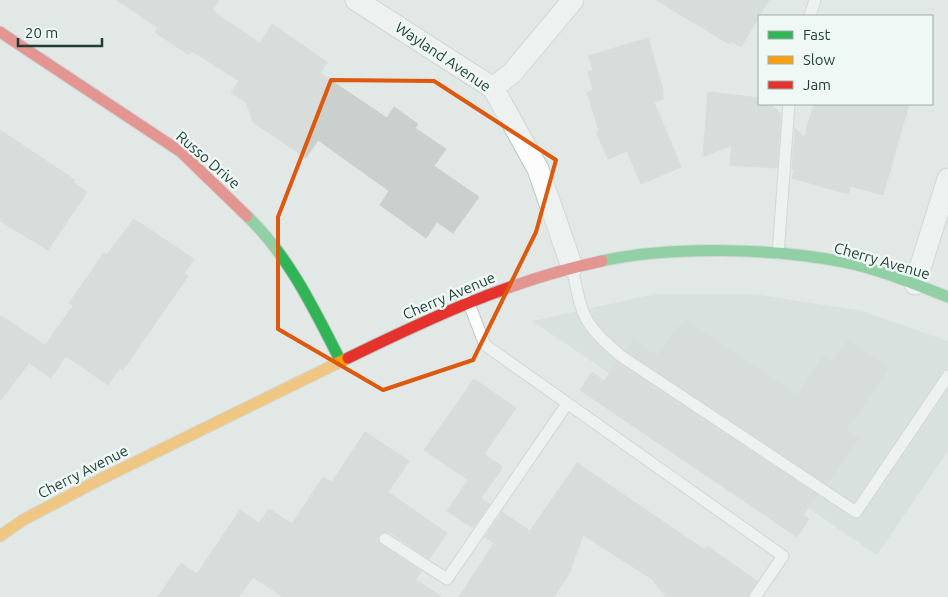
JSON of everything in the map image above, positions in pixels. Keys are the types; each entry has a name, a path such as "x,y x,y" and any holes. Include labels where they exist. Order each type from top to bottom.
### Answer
{"street":[{"name":"Wayland Avenue","path":"356,0 493,88 538,169 572,267"},
{"path":"493,88 512,73 573,0"},
{"name":"Russo Drive","path":"0,32 181,152 268,236 314,310 342,362"},
{"path":"915,284 948,179"},
{"name":"Cherry Avenue","path":"0,536 23,520 99,480 468,301 572,267 629,254 731,251 778,254 844,262 915,284 948,297"}],"lane":[{"path":"810,15 815,0"},
{"path":"778,254 789,105"},
{"path":"572,267 582,314 602,341 621,356 856,512 948,376"},
{"path":"468,301 485,345 783,556 755,597"},
{"path":"385,539 447,579 567,404"}],"highlighted area":[{"path":"331,80 434,81 556,160 536,232 473,360 383,390 278,329 278,217"}],"shaded area":[{"path":"655,294 754,294 862,311 948,341 948,451 877,555 532,321"}],"building":[{"path":"117,0 219,0 213,9 217,14 260,43 272,24 327,62 320,73 387,118 394,107 418,124 415,128 446,149 434,166 479,197 453,233 437,222 426,238 380,205 389,191 318,140 306,158 253,122 246,102 231,93 239,81 192,51 189,55 155,32 158,28"},
{"path":"656,0 769,0 760,15 758,15 758,18 741,47 731,41 729,44"},
{"path":"648,38 663,90 663,99 654,102 681,167 641,184 627,151 608,159 596,132 599,131 587,92 593,90 588,72 593,70 588,56"},
{"path":"708,92 758,98 758,105 772,105 781,114 777,168 730,165 732,145 703,157"},
{"path":"814,105 909,105 883,195 850,186 848,194 792,178 795,169 792,169 795,128 804,137"},
{"path":"0,130 75,180 73,182 87,192 48,250 0,221"},
{"path":"134,219 194,259 184,274 188,276 123,370 120,368 108,385 66,356 51,378 29,363 0,401 0,315 45,345 73,306 69,303 104,253 107,255"},
{"path":"686,320 797,395 823,356 833,363 848,340 889,368 846,430 859,438 831,479 829,478 825,483 626,351 634,340 657,356 677,326 680,328"},
{"path":"617,363 817,495 803,515 809,519 797,537 580,390 592,372 604,381"},
{"path":"474,379 516,408 484,454 503,467 481,498 490,504 473,528 447,511 468,480 424,450"},
{"path":"365,432 409,461 388,492 447,533 429,559 389,532 381,533 378,542 421,571 416,580 442,597 283,597 253,577 239,597 158,597 181,563 197,574 240,510 259,523 269,509 292,524 323,477 332,482"},
{"path":"577,463 705,550 707,546 757,581 748,597 666,597 652,579 583,535 569,574 554,597 459,597 494,543 485,537 502,512 530,531"}],"traffic: fast":[{"path":"247,216 276,249 288,266 311,304 341,362"},
{"path":"602,261 629,256 690,251 755,252 816,257 857,265 897,277 948,297"}],"traffic: slow":[{"path":"0,536 23,520 99,480 348,358"}],"traffic: jam":[{"path":"0,32 181,152 247,216"},
{"path":"348,358 440,315 503,289 568,269 602,261"}]}
